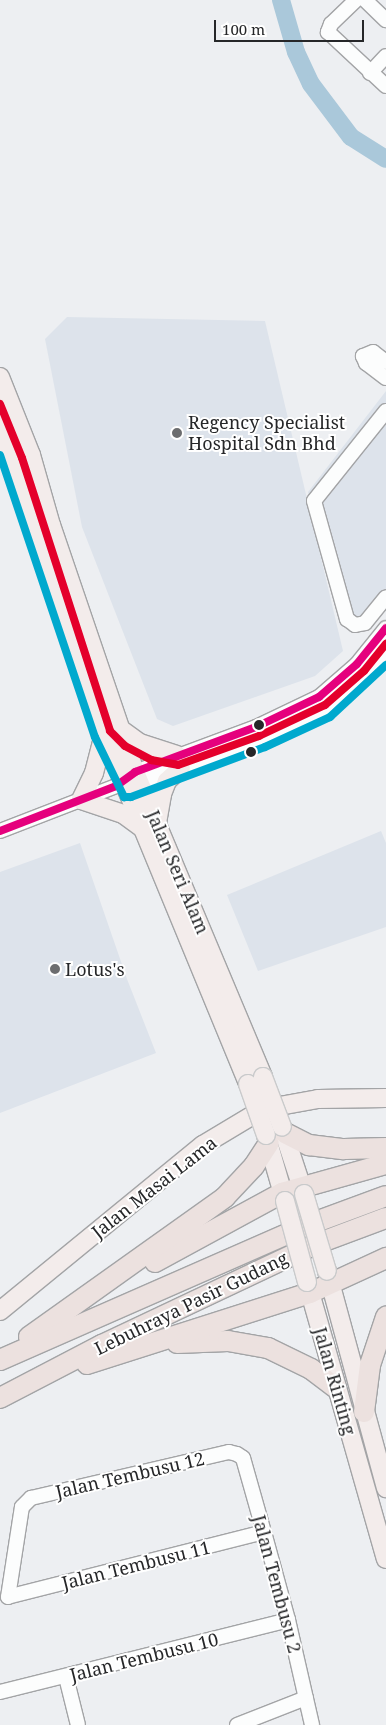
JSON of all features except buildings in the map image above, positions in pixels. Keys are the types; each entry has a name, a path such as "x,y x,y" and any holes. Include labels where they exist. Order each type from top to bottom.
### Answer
{"highway":[{"path":"0,1359 100,1289 225,1197 254,1166 275,1135 309,1145 344,1150 386,1148"},
{"path":"100,1289 284,1197 386,1164"},
{"name":"Lebuhraya Pasir Gudang","path":"0,1359 305,1226 386,1196"},
{"name":"Lebuhraya Pasir Gudang","path":"0,1398 31,1384 102,1345 311,1246 386,1218"},
{"path":"31,1384 308,1288 329,1277 386,1258"},
{"path":"364,1412 370,1365 386,1317"},
{"path":"118,1354 197,1341 260,1346 296,1360 336,1388"}],"main road":[{"name":"Jalan Seri Alam","path":"0,377 31,455 128,781 151,827 255,1080 275,1135 303,1190"},
{"name":"Jalan Seri Alam","path":"0,424 112,731"},
{"path":"112,731 179,762 167,781 151,827 123,814 80,800 112,731"},
{"name":"Jalan Masai Lama","path":"0,1311 202,1145 263,1109 318,1099 386,1098"},
{"name":"Jalan Seri Alam","path":"275,1135 284,1197"},
{"name":"Jalan Rinting","path":"303,1190 329,1277 386,1488"},
{"name":"Jalan Rinting","path":"284,1197 336,1388 386,1559"}],"street":[{"path":"356,0 331,24 328,32 386,86"},
{"path":"365,0 386,20"},
{"path":"370,73 386,56"},
{"path":"386,362 373,352 363,356 366,363 386,378"},
{"path":"386,411 314,501 347,620 354,625 365,624 386,597"},
{"path":"0,831 179,762 319,697 357,664 386,628"},
{"path":"179,762 262,738 326,708 366,673 386,649"},
{"name":"Jalan Tembusu 12","path":"8,1597 22,1507 31,1498 229,1452"},
{"name":"Jalan Tembusu 2","path":"229,1452 243,1458 288,1620 312,1725"},
{"name":"Jalan Tembusu 11","path":"8,1597 264,1532"},
{"name":"Jalan Tembusu 10","path":"0,1692 288,1620"},
{"path":"66,1677 78,1725"},
{"path":"237,1725 306,1698"}],"shaded area":[{"name":"Regency Specialist Hospital Sdn Bhd","path":"67,317 265,321 343,651 315,676 173,726 157,719 82,527 45,339"},
{"path":"386,391 386,590 355,629 344,621 308,492"},
{"path":"381,831 386,843 386,927 258,971 227,895"},
{"name":"Lotus's","path":"80,843 127,979 156,1053 0,1113 0,872"}],"waterway":[{"path":"281,0 296,52 311,84 351,137 386,159"}],"transit line":[{"path":"0,404 22,458 110,731 125,746 151,760 178,765 259,736 325,705 364,671 386,644"},
{"path":"0,455 95,737 124,797 131,797 265,747 330,717 386,665"},
{"path":"0,831 116,786 135,772 256,727 319,697 357,664 386,628"}],"place":[{"name":"Regency Specialist Hospital Sdn Bhd","path":"177,433"},
{"name":"Lotus's","path":"55,969"}]}
